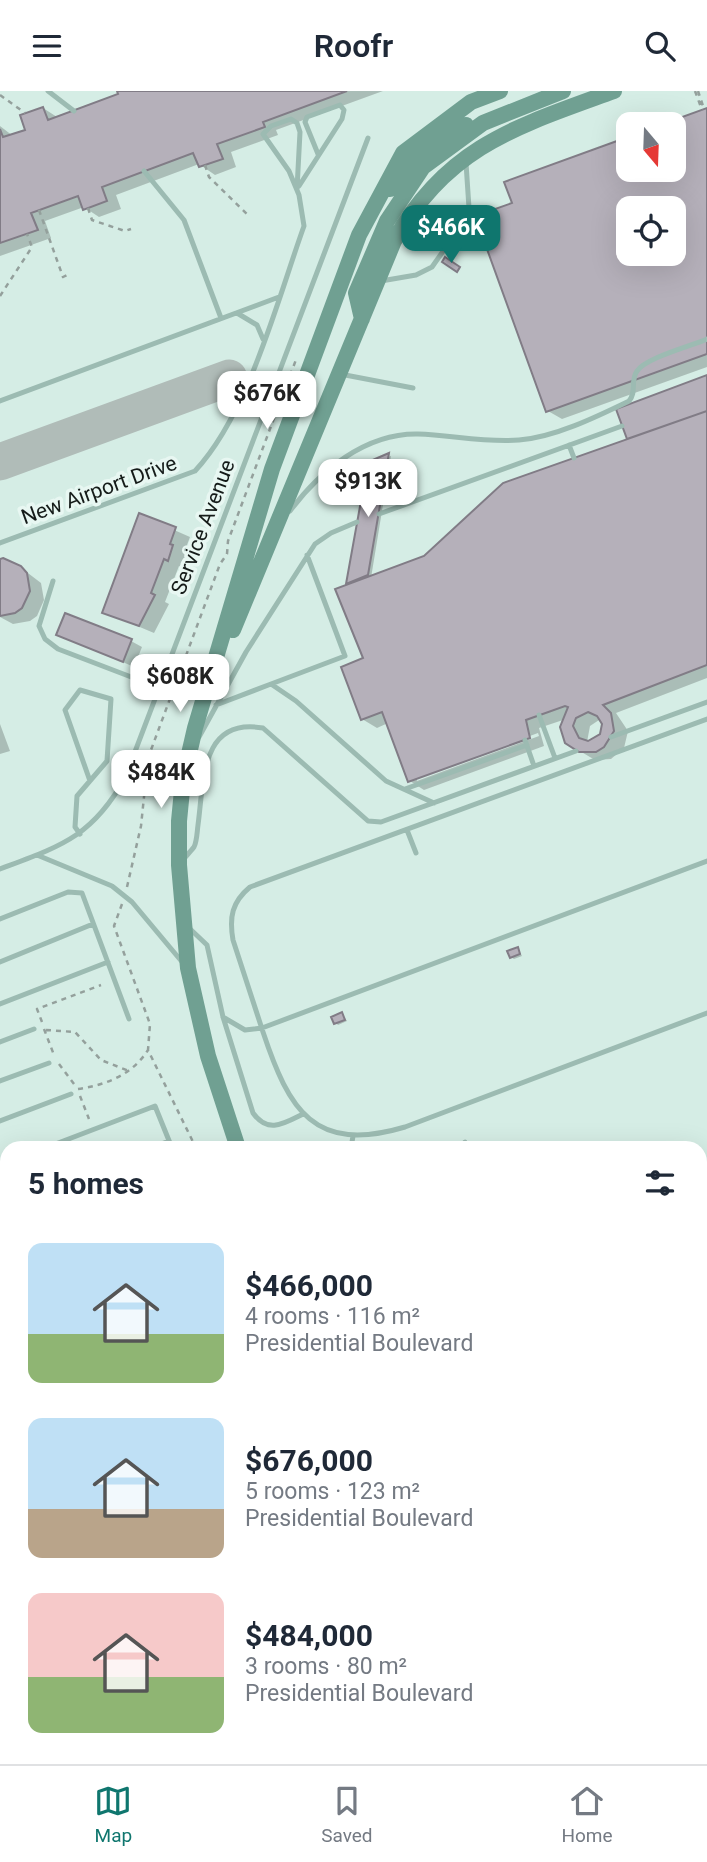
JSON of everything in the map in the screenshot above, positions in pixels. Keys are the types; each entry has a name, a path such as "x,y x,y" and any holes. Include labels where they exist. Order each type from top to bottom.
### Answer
{"main road":[{"path":"236,1141 208,1056 188,968 179,865 179,821 188,759 272,469 338,286 376,203 403,153 471,102 500,91"},
{"path":"376,203 438,141 482,116 548,91"},
{"path":"362,319 356,293 387,221 423,167 483,124 563,91"},
{"path":"211,680 377,283 411,211 434,183 486,142 614,91"}],"lane":[{"path":"48,91 74,111"},
{"path":"297,189 342,119 344,110 340,105 307,117 305,122 318,154"},
{"path":"291,119 297,123 300,132 297,189 289,171 263,134 271,126 291,119"},
{"name":"Service Avenue","path":"0,869 37,855 79,834 109,807 125,778 368,138"},
{"path":"377,283 416,275 432,267 465,220 469,208 467,156"},
{"path":"144,171 184,220 221,319"},
{"name":"New Airport Drive","path":"0,543 195,471 233,419 279,297 304,226 297,189"},
{"path":"0,401 279,297"},
{"path":"237,313 257,325 263,339"},
{"path":"259,569 291,509 322,474 348,455 376,442 414,434 500,440 535,438 617,407 632,398 637,370 646,363 707,339"},
{"path":"340,374 413,388"},
{"path":"379,514 622,426"},
{"path":"569,445 574,458"},
{"path":"188,759 216,705 307,555 315,544 331,533 357,522"},
{"path":"216,705 345,656 307,555"},
{"path":"53,581 39,626 45,639 58,649 160,688"},
{"path":"271,684 296,701 386,781 433,803"},
{"path":"79,834 75,827 77,796 90,781 107,761 111,699 80,690 65,710 90,781"},
{"path":"611,737 707,702"},
{"path":"539,715 555,758"},
{"path":"707,719 250,887 236,902 230,922 233,940 279,1081 303,1114 331,1130 353,1136 379,1135 405,1127 707,1013"},
{"path":"179,865 195,845 206,760 216,741 228,730 248,725 263,727 368,821 381,822 576,751"},
{"path":"403,789 526,742 534,766"},
{"path":"407,830 416,853"},
{"path":"37,855 112,886 132,902 188,968"},
{"path":"223,1017 245,1030 262,1028 707,861"},
{"path":"0,919 68,892 82,893 129,1019"},
{"path":"183,923 207,945 223,1017 253,1113 260,1122 269,1127 303,1114"},
{"path":"0,962 93,924"},
{"path":"0,1004 108,963"},
{"path":"0,1042 34,1029"},
{"path":"0,1081 49,1063"},
{"path":"0,1121 71,1094"},
{"path":"64,1141 155,1107 168,1141"},
{"path":"352,1141 353,1136"}],"path":[{"path":"696,91 703,110"},
{"path":"0,95 24,113"},
{"path":"205,165 209,177 247,214"},
{"path":"88,208 92,220 125,231 131,229"},
{"path":"39,210 63,277 66,275"},
{"path":"0,296 32,247 27,234"},
{"path":"89,1119 78,1089 57,1060 37,1009 101,985"},
{"path":"45,1031 63,1029 75,1032 101,1060 129,1071"},
{"path":"78,1089 103,1084 129,1071 148,1050"}],"shaded area":[{"path":"0,91 707,91 707,1141 0,1141"}],"building":[{"path":"117,91 347,91 263,122 265,127 217,144 223,159 199,167 193,153 102,187 107,201 83,210 78,196 31,213 38,230 0,243 0,129 3,137 25,130 20,115 43,107 48,120 118,94"},
{"path":"707,108 707,354 546,412 475,216 512,203 504,182 616,141 616,182 686,182 686,116"},
{"path":"445,257 460,267 457,272 442,262"},
{"path":"707,375 707,411 627,439 616,409"},
{"path":"707,411 707,665 603,705 611,713 614,731 604,747 596,752 579,752 565,743 560,727 568,707 565,706 526,720 530,738 408,782 382,712 361,720 341,667 363,658 335,589 424,556 503,483","holes":["588,712 597,716 602,724 600,734 588,741 579,738 573,726 576,718"]},
{"path":"389,453 368,575 346,584 368,462"},
{"path":"139,513 176,527 168,561 164,559 151,593 155,595 139,626 102,613"},
{"path":"0,559 21,566 27,573 30,591 22,608 15,613 0,616"},
{"path":"65,613 132,639 123,662 56,635"},
{"path":"518,947 520,954 510,958 507,951"},
{"path":"342,1012 345,1020 334,1024 331,1017"}],"taxiway":[{"path":"0,462 229,378"}]}
